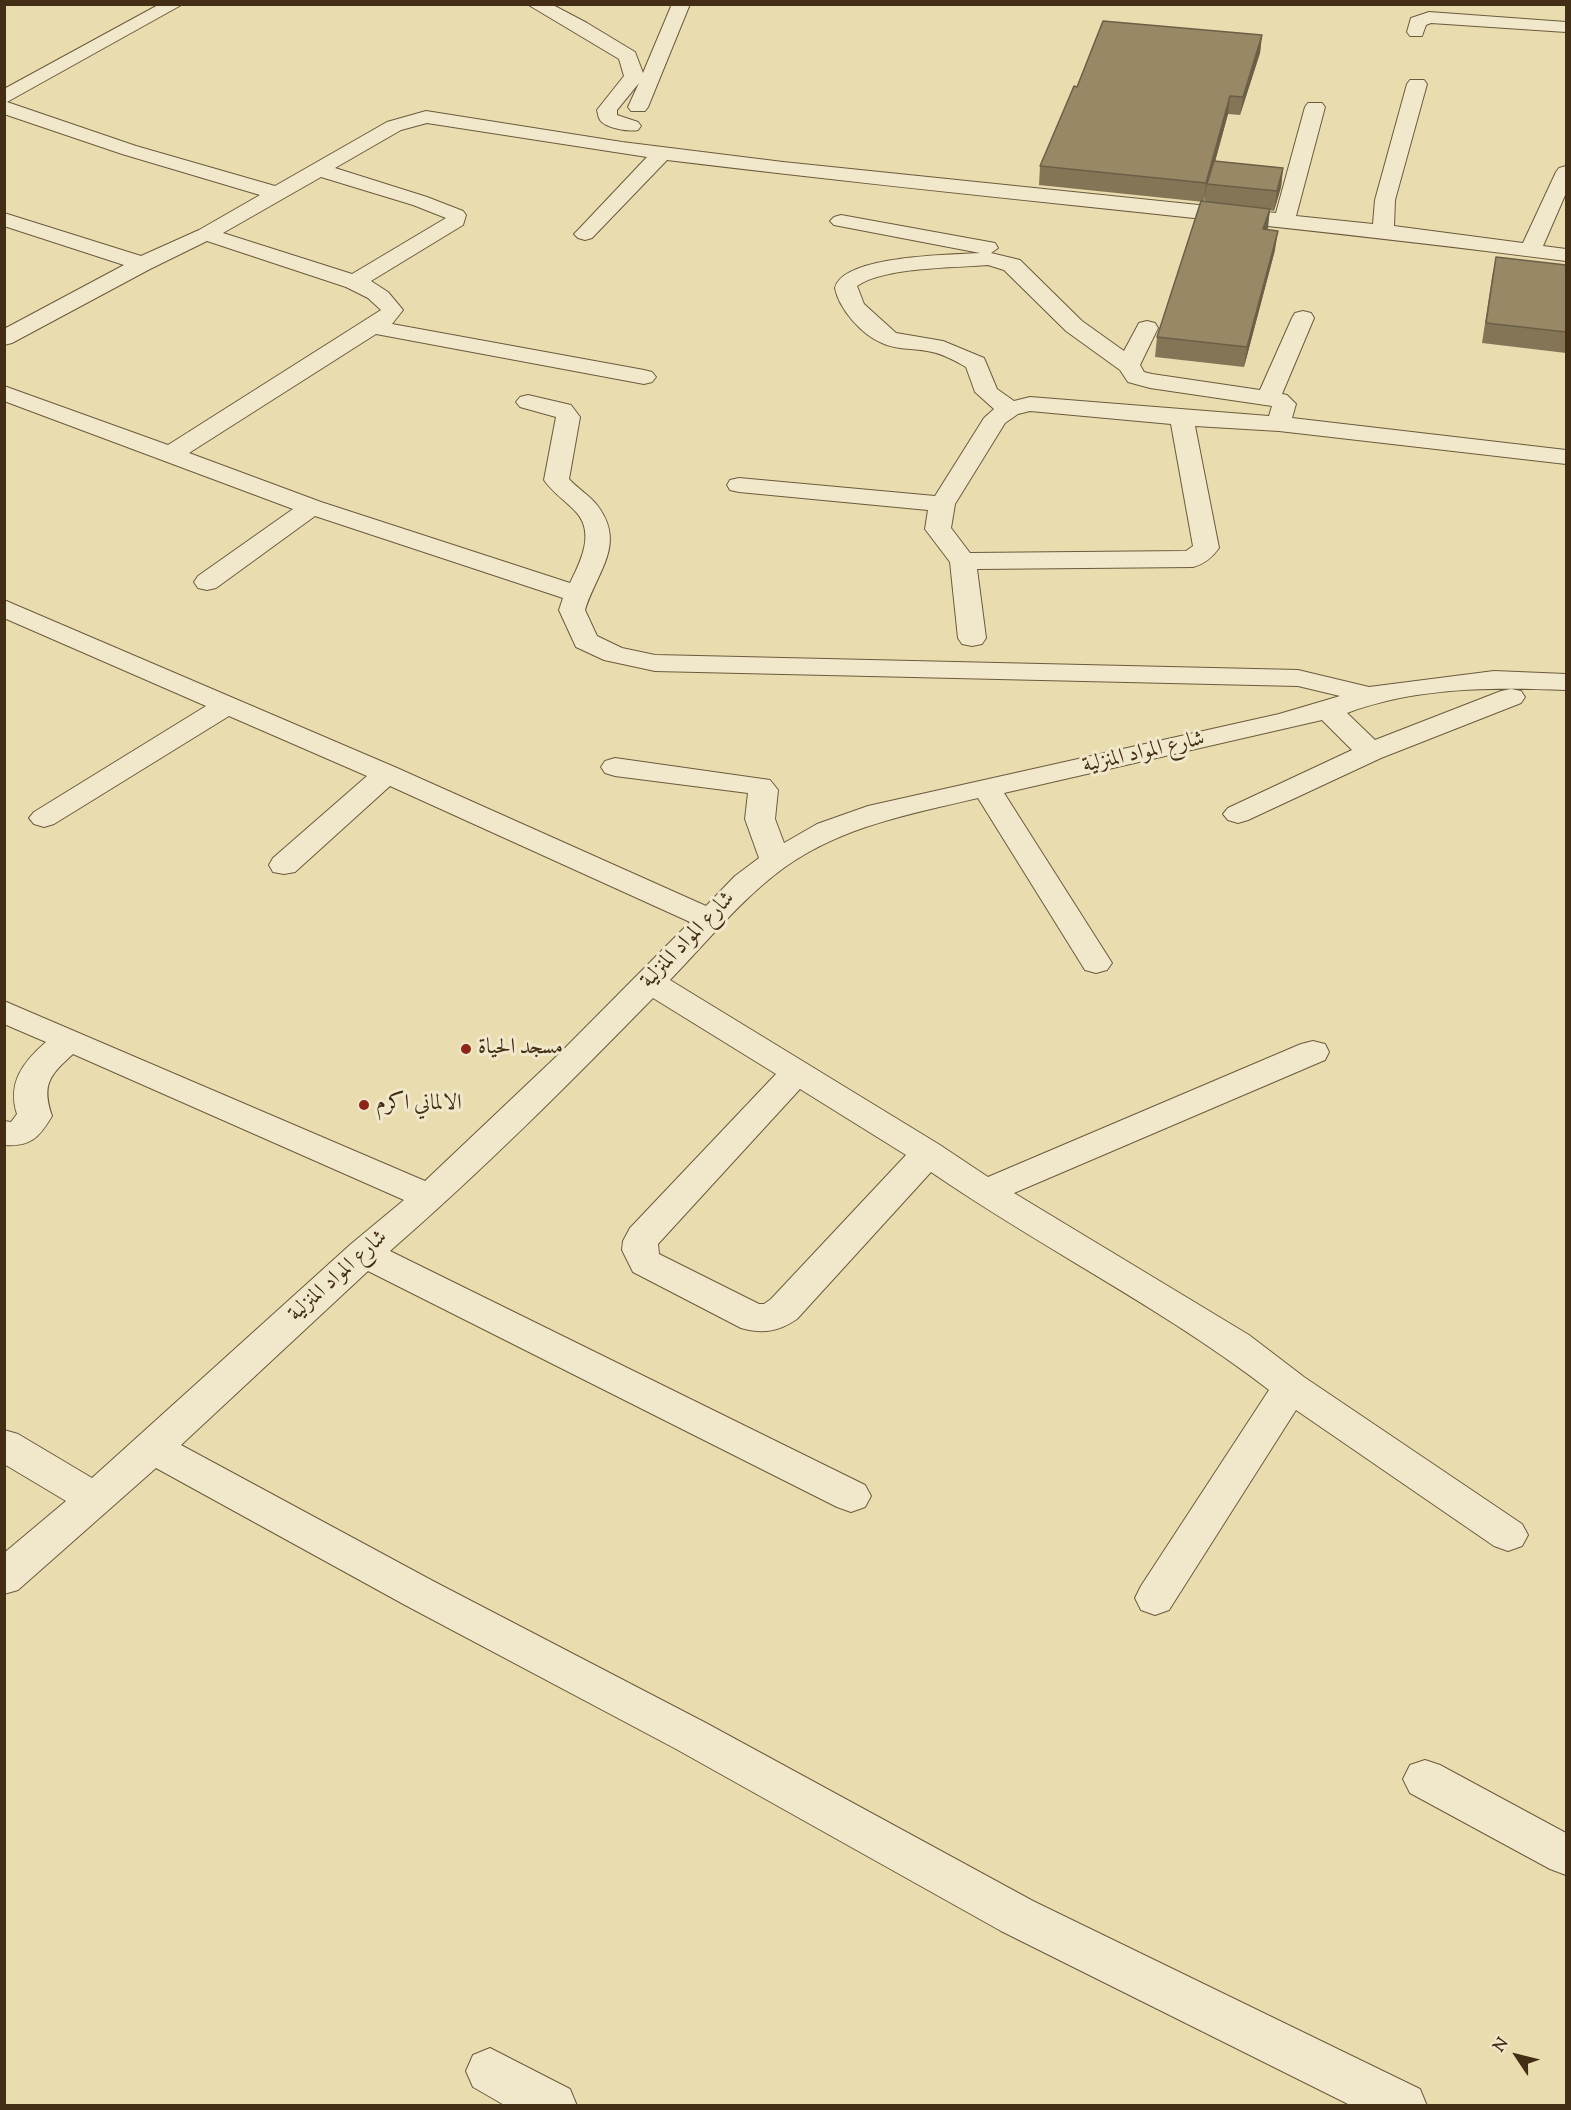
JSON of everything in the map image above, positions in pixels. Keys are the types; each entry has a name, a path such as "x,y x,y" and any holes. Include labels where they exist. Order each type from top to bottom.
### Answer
{"street":[{"path":"4,97 174,4"},
{"path":"536,4 581,27 628,56 634,76 607,110 608,118 631,126"},
{"path":"622,148 681,4"},
{"path":"1416,32 1417,22 1429,16 1566,27"},
{"path":"1383,231 1385,200 1417,84"},
{"path":"4,107 129,150 276,193"},
{"path":"1284,222 1315,107"},
{"path":"4,339 142,264 206,234 394,126 426,117 662,153 1383,231 1566,255"},
{"path":"585,234 662,153"},
{"path":"317,169 420,201 456,215 456,221 354,282"},
{"path":"1530,250 1566,172"},
{"path":"4,219 142,264"},
{"path":"841,221 986,248 1002,256 1003,261"},
{"path":"171,454 372,327 387,317 392,310 390,305 369,288 206,234"},
{"path":"1474,256 1566,268"},
{"path":"1010,409 987,392 976,363 946,349 890,339 879,332 851,303 846,288 848,282 856,275 878,269 988,259 1003,261 1012,265 1074,326 1128,365 1136,376 1150,381 1279,400 1284,404 1279,424"},
{"path":"1268,398 1303,318"},
{"path":"372,327 644,377"},
{"path":"1128,365 1147,328"},
{"path":"4,393 312,507 577,594"},
{"path":"528,402 563,410 568,417 556,480 564,491 586,508 598,524 599,543 572,610 586,641 614,654 655,663 1298,678 1369,695"},
{"path":"972,638 963,561 938,529 942,504 996,418 1010,409 1030,404 1279,424 1566,457"},
{"path":"1347,409 1566,439"},
{"path":"963,561 1193,559 1206,548 1182,418"},
{"path":"739,485 942,504"},
{"path":"207,582 312,507"},
{"path":"5,609 387,774 710,919"},
{"name":"شارع المواد المنزلية","path":"4,1578 153,1448 364,1253 430,1197 571,1062 746,883 775,860 828,830 878,812 1328,710 1369,695 1494,679 1566,682"},
{"path":"1238,814 1371,752 1511,697"},
{"path":"44,818 227,705"},
{"path":"1328,710 1371,752"},
{"path":"615,767 760,786 763,790 760,819 775,860"},
{"path":"284,865 387,774"},
{"path":"987,789 1096,963"},
{"path":"649,981 928,1154 985,1192 1236,1345 1291,1387 1509,1535"},
{"path":"4,1011 430,1197"},
{"path":"4,1133 19,1134 35,1116 32,1108 31,1078 42,1064 69,1039"},
{"path":"985,1192 1313,1052"},
{"path":"796,1072 643,1237 639,1253 646,1263 754,1318 771,1318 784,1309 928,1154"},
{"path":"364,1253 851,1496"},
{"path":"1155,1598 1291,1387"},
{"path":"4,1445 95,1499"},
{"path":"153,1448 420,1593 691,1736 1017,1916 1403,2106"},
{"path":"1425,1779 1566,1855"},
{"path":"490,2071 553,2106"}],"building":[{"path":"1103,21 1262,35 1243,97 1230,96 1206,183 1040,166 1074,86 1077,87"},
{"path":"1214,161 1283,168 1277,191 1207,184"},
{"path":"1201,201 1270,209 1263,229 1278,231 1247,347 1157,337"},
{"path":"1496,257 1566,265 1566,332 1486,323"}],"place":[{"name":"مسجد الحياة","path":"466,1049"},
{"name":"الالماني اكرم","path":"364,1105"}]}
